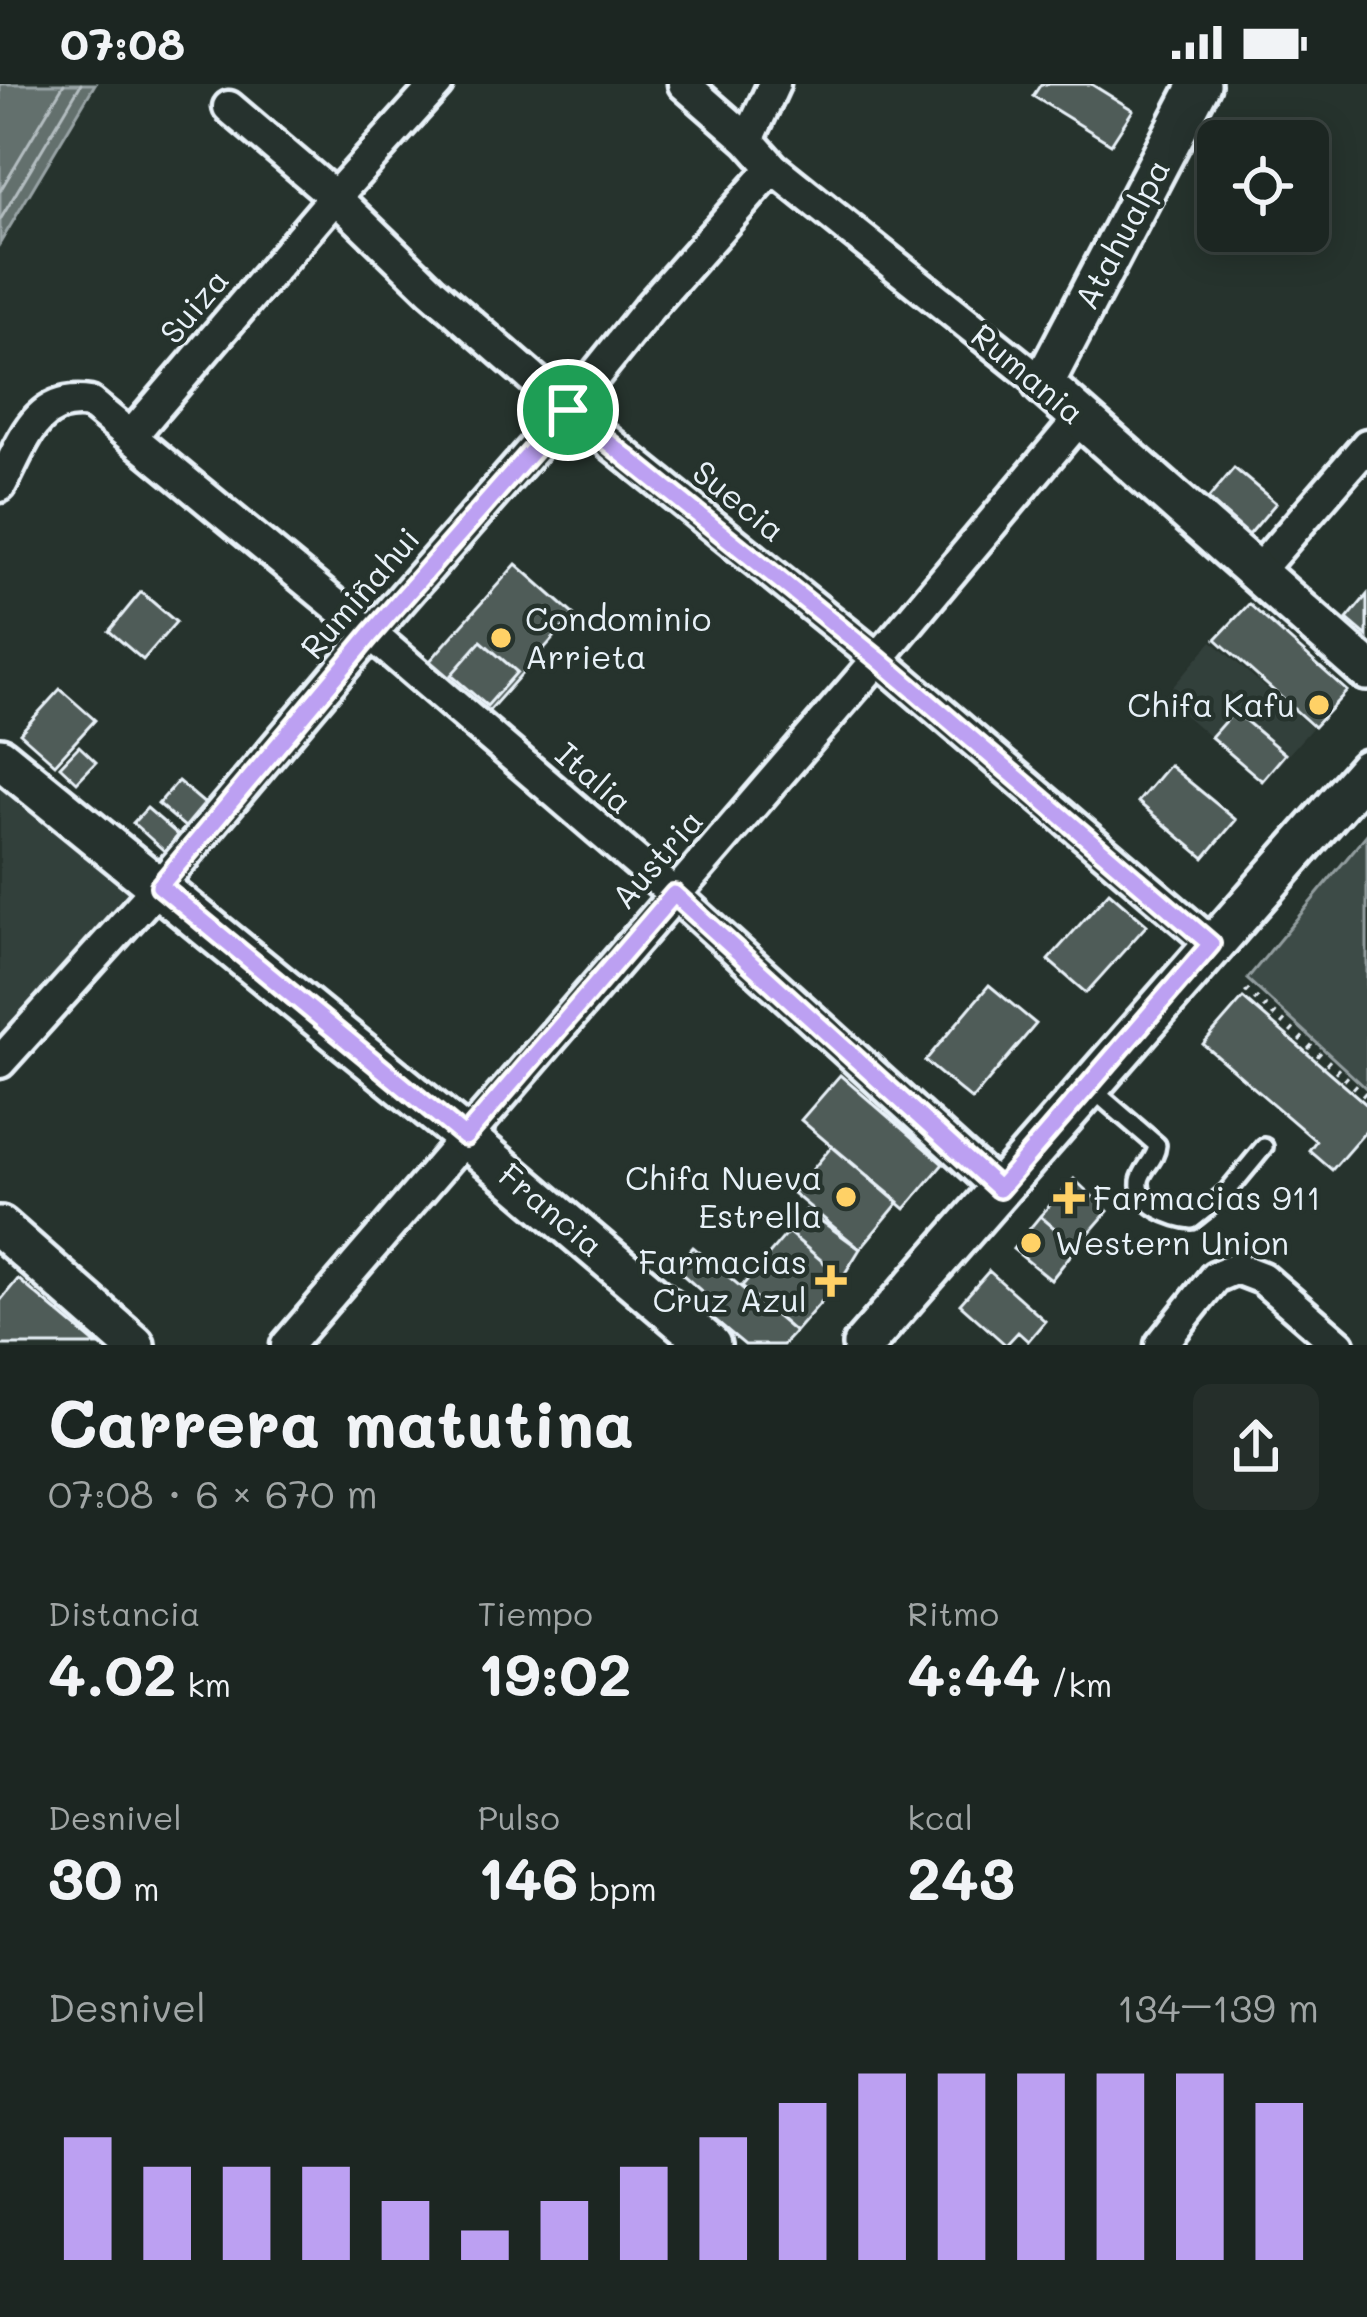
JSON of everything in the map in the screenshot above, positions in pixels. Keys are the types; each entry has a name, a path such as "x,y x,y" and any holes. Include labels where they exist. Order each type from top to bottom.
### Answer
{"street":[{"name":"Suiza","path":"132,435 437,84"},
{"name":"Rumania","path":"684,84 748,140 772,168 1043,384 1367,670"},
{"path":"748,140 774,84"},
{"name":"Atahualpa","path":"1043,384 1200,84"},
{"name":"Suecia","path":"229,107 568,410 878,659 1211,944"},
{"name":"Rumiñahui","path":"0,1062 160,886 772,168"},
{"path":"0,486 40,413 70,400 90,403 132,435"},
{"name":"Austria","path":"287,1345 1080,418"},
{"name":"Italia","path":"132,435 674,894 999,1189"},
{"path":"1258,572 1367,445"},
{"name":"Francia","path":"0,758 465,1137 710,1345"},
{"path":"863,1345 1367,770"},
{"path":"0,1226 134,1345"},
{"path":"1161,1345 1215,1277 1236,1268 1262,1278 1339,1345"}],"lane":[{"path":"1090,1087 1157,1145 1140,1179 1141,1189 1172,1218 1192,1220 1226,1193 1264,1147"}],"path":[{"path":"1246,990 1367,1097"}],"shaded area":[{"path":"1212,641 1312,728 1263,783 1164,697"},
{"path":"0,784 88,859 102,849 140,881 0,1032"},
{"path":"1367,834 1367,1089 1247,979"}],"water":[{"path":"0,84 95,84 0,243"}],"building":[{"path":"1041,84 1091,84 1133,110 1111,144 1033,96"},
{"path":"1234,468 1276,503 1249,535 1208,499"},
{"name":"Condominio Arrieta","path":"516,564 574,615 487,713 429,662"},
{"path":"141,592 176,622 143,660 109,631"},
{"path":"1367,595 1367,636 1347,619"},
{"path":"1249,604 1347,691 1314,727 1216,639"},
{"path":"481,641 517,672 487,706 451,675"},
{"path":"60,689 95,720 55,764 20,733"},
{"path":"1234,711 1285,754 1262,781 1211,737"},
{"path":"79,746 96,762 77,782 60,766"},
{"path":"1169,765 1236,820 1204,858 1138,802"},
{"path":"178,781 212,810 192,833 158,804"},
{"path":"147,808 183,839 169,855 133,823"},
{"path":"1109,892 1147,925 1086,993 1048,960"},
{"path":"989,985 1036,1024 972,1100 925,1061"},
{"path":"1243,998 1367,1105 1367,1130 1332,1170 1309,1150 1316,1141 1203,1044"},
{"path":"840,1075 943,1164 905,1209 801,1120"},
{"name":"Chifa Nueva Estrella","path":"832,1146 899,1202 860,1249 793,1193"},
{"path":"1074,1179 1108,1211 1077,1247 1040,1216"},
{"path":"806,1210 860,1249 842,1278 788,1232"},
{"path":"1040,1216 1077,1247 1051,1280 1013,1249"},
{"path":"788,1232 842,1278 795,1332 742,1286"},
{"path":"693,1247 795,1332 783,1345 745,1345 698,1306 707,1296 675,1268"},
{"path":"989,1271 1045,1321 1028,1341 1018,1332 1006,1345 960,1304"},
{"path":"18,1279 97,1345 0,1345 0,1301"}],"place":[{"name":"Condominio Arrieta","path":"501,638"},
{"name":"Chifa Kafu","path":"1319,705"},
{"name":"Chifa Nueva Estrella","path":"846,1197"},
{"name":"Farmacias 911","path":"1069,1198"},
{"name":"Western Union","path":"1031,1243"},
{"name":"Farmacias Cruz Azul","path":"831,1281"}],"route":[{"path":"568,410 878,659 1211,944 999,1189 674,894 465,1137 160,886 371,634 568,410"}]}
